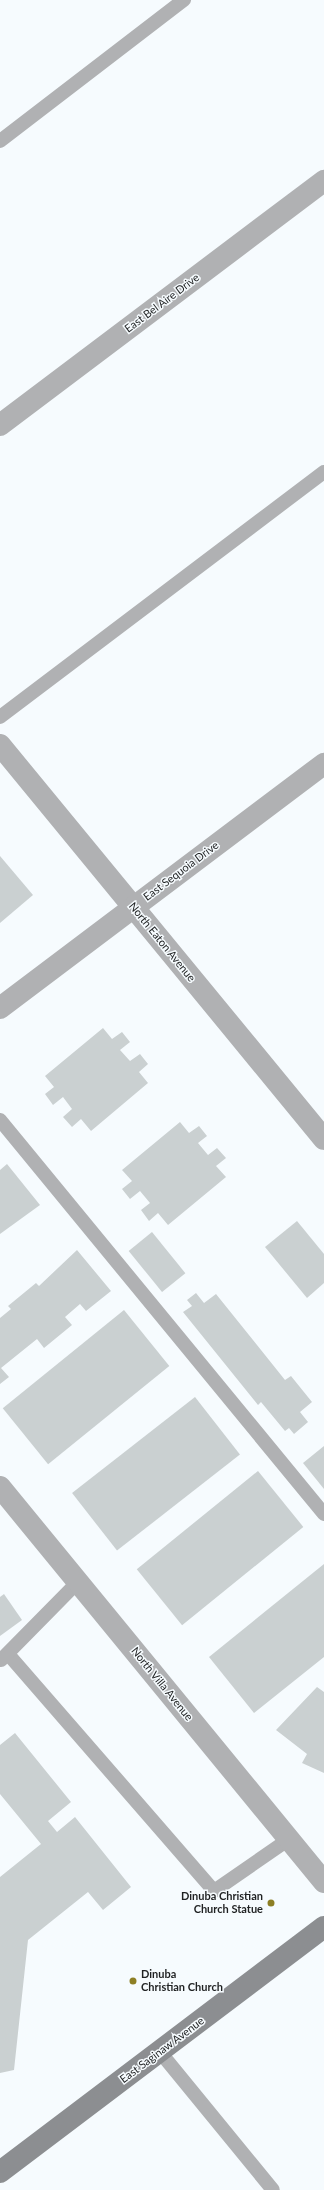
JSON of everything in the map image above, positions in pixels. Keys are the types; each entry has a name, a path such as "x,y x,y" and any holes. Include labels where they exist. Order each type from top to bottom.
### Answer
{"street":[{"name":"East Bel Aire Drive","path":"0,425 324,181"},
{"name":"North Eaton Avenue","path":"3,756 133,907 324,1139"},
{"name":"East Sequoia Drive","path":"0,1008 324,764"},
{"name":"North Villa Avenue","path":"0,1487 324,1882"},
{"name":"East Saginaw Avenue","path":"0,2172 324,1927"}],"lane":[{"path":"0,141 184,0"},
{"path":"0,717 324,472"},
{"path":"0,1120 324,1514"},
{"path":"78,1582 4,1657 214,1891 289,1839"},
{"path":"160,2052 273,2190"}],"building":[{"path":"0,856 33,895 0,923"},
{"path":"103,1028 112,1039 122,1032 130,1042 120,1050 130,1061 140,1054 148,1064 139,1072 148,1083 91,1131 81,1119 72,1127 63,1117 72,1109 63,1097 53,1105 45,1094 54,1087 45,1076"},
{"path":"180,1122 189,1133 199,1126 207,1136 198,1143 208,1155 217,1148 226,1158 216,1166 226,1177 168,1225 158,1213 149,1221 141,1210 150,1203 140,1191 130,1199 122,1189 132,1181 122,1170"},
{"path":"7,1164 40,1205 0,1234 0,1170"},
{"path":"297,1221 324,1254 324,1283 307,1298 265,1247"},
{"path":"152,1232 185,1273 162,1292 129,1251"},
{"path":"77,1250 111,1291 86,1311 80,1304 65,1317 72,1325 44,1348 37,1339 1,1368 9,1377 0,1384 0,1318 11,1309 8,1306 36,1283 39,1286"},
{"path":"196,1293 204,1303 216,1294 285,1380 291,1376 312,1402 300,1412 308,1422 294,1434 289,1428 285,1431 261,1402 258,1405 183,1312 192,1306 187,1300"},
{"path":"124,1310 169,1366 48,1464 3,1408"},
{"path":"195,1397 240,1455 117,1551 72,1493"},
{"path":"324,1446 324,1489 303,1463"},
{"path":"258,1471 303,1527 182,1625 137,1569"},
{"path":"324,1564 324,1657 254,1713 209,1657"},
{"path":"4,1594 22,1620 0,1636 0,1597"},
{"path":"317,1687 324,1692 324,1773 302,1763 307,1754 276,1730"},
{"path":"15,1733 71,1802 48,1821 57,1832 75,1817 131,1887 103,1910 88,1892 28,1940 14,2070 0,2073 0,1877 41,1844 0,1794 0,1745"}],"place":[{"name":"Dinuba Christian Church Statue","path":"271,1903"},
{"name":"Dinuba Christian Church","path":"133,1981"}]}
